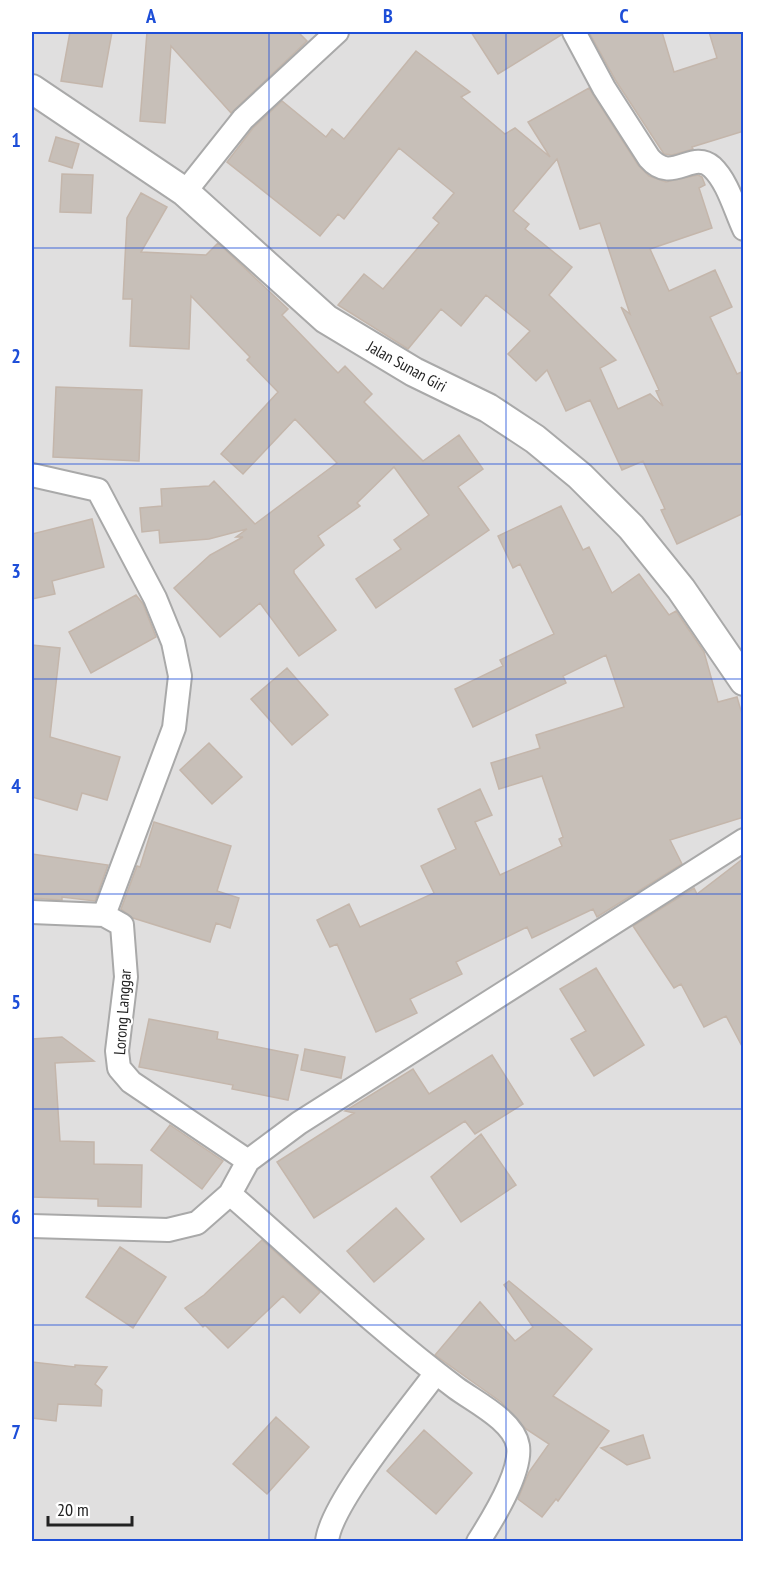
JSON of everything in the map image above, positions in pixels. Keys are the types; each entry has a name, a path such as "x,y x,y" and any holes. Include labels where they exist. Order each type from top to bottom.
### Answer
{"street":[{"path":"185,192 243,119 337,32"},
{"path":"574,32 604,88 649,158 657,167 667,171 699,162 710,165 719,176 744,229"},
{"name":"Jalan Sunan Giri","path":"32,89 185,192 326,319 414,372 488,408 536,439 580,476 631,527 681,589 742,677"},
{"path":"32,475 98,490 155,598 173,642 180,676 174,728 104,915 32,912"},
{"path":"32,1227 168,1230 197,1223 230,1194 248,1161 298,1123 744,840"},
{"name":"Lorong Langgar","path":"104,915 122,925 126,976 117,1051 120,1068 130,1082 248,1161"},
{"path":"230,1194 436,1373 507,1425 518,1444 517,1464 492,1521 478,1542"},
{"path":"327,1542 328,1530 346,1496 436,1373"}],"shaded area":[{"path":"32,32 743,32 743,1541 32,1541"}],"building":[{"path":"70,32 112,32 102,87 61,81"},
{"path":"147,32 298,32 307,41 231,113 171,46 165,123 140,121"},
{"path":"471,32 561,32 561,35 498,74"},
{"path":"589,32 662,32 674,72 717,58 709,32 744,32 744,131 692,147 693,149 672,155 664,154 616,81"},
{"path":"416,51 470,92 461,97 505,134 515,128 550,157 528,122 589,88 638,165 649,176 666,182 698,175 702,177 705,185 699,188 712,228 650,249 669,291 715,270 732,307 710,317 737,374 744,371 744,513 677,544 661,510 665,509 643,461 622,470 590,400 566,411 547,370 536,381 508,354 530,331 486,295 461,326 441,309 408,349 338,305 364,274 383,289 439,223 433,218 454,193 399,148 344,219 338,214 320,236 227,162 253,128 282,101 326,137 332,129 344,139","holes":["557,159 580,229 600,223 630,314 621,307 659,390 656,391 663,406 650,394 618,409 600,368 616,360 549,295 572,267 525,229 529,224 513,211"]},
{"path":"56,137 79,144 72,168 49,161"},
{"path":"62,174 93,175 91,213 60,212"},
{"path":"141,193 167,207 141,252 206,255 218,243 288,309 282,315 338,373 345,366 372,394 364,402 423,461 459,435 483,469 458,487 489,530 376,608 356,579 401,549 394,540 429,515 394,467 357,503 360,506 318,536 324,545 294,570 294,573 336,630 299,656 260,603 220,637 174,588 210,555 243,537 236,537 247,529 209,539 160,543 159,530 142,532 140,508 162,506 161,489 209,486 214,481 255,524 337,463 295,419 243,474 221,454 278,392 247,360 250,357 191,296 189,349 130,346 132,299 123,299 127,218"},
{"path":"56,387 142,390 139,461 53,457"},
{"path":"561,506 583,550 589,547 612,593 639,574 669,615 676,611 704,652 718,702 737,697 744,721 744,817 670,840 682,864 597,917 593,909 532,938 527,927 456,962 462,974 410,999 417,1013 376,1032 337,944 330,947 317,920 349,904 360,927 434,893 421,866 456,849 438,809 480,789 492,815 475,822 500,875 562,846 559,839 563,837 542,776 499,789 491,763 540,748 536,735 624,707 606,655 563,676 566,683 473,727 455,689 503,666 500,660 554,634 520,564 513,568 498,536"},
{"path":"92,519 104,567 52,581 55,594 32,599 32,534"},
{"path":"136,595 143,604 156,637 91,673 69,632"},
{"path":"32,645 60,648 50,737 120,757 107,800 82,793 77,810 32,797"},
{"path":"287,668 328,715 292,745 251,699"},
{"path":"209,743 242,777 212,804 180,770"},
{"path":"154,822 231,846 217,891 239,898 230,928 216,923 210,942 133,918 121,909 137,866 140,867"},
{"path":"32,854 108,865 95,901 62,897 62,900 32,898"},
{"path":"744,858 744,1050 726,1016 704,1027 681,984 674,988 633,926 694,888 697,894"},
{"path":"596,968 644,1045 594,1076 571,1039 586,1031 560,989"},
{"path":"149,1019 218,1032 217,1039 298,1055 288,1100 232,1089 233,1085 139,1067"},
{"path":"62,1037 94,1061 55,1063 60,1141 94,1142 94,1164 142,1165 141,1207 98,1206 98,1199 32,1197 32,1039"},
{"path":"305,1049 345,1057 341,1078 301,1070"},
{"path":"492,1055 523,1104 475,1134 465,1121 314,1218 277,1162 354,1113 345,1111 413,1069 429,1094"},
{"path":"170,1125 223,1161 202,1189 151,1150"},
{"path":"481,1134 516,1185 461,1222 431,1177"},
{"path":"396,1208 424,1239 374,1282 347,1251"},
{"path":"262,1240 320,1292 300,1313 283,1296 228,1348 185,1308 204,1295"},
{"path":"120,1247 166,1277 133,1328 86,1297"},
{"path":"509,1281 592,1349 553,1396 609,1431 558,1501 556,1499 542,1517 518,1499 529,1472 549,1444 526,1429 501,1402 435,1355 480,1302 515,1341 533,1327 504,1285"},
{"path":"32,1362 75,1367 75,1365 107,1367 95,1384 102,1390 101,1406 58,1404 56,1421 32,1418"},
{"path":"276,1417 309,1447 267,1494 233,1464"},
{"path":"424,1430 472,1473 436,1514 387,1471"},
{"path":"643,1435 650,1458 627,1465 601,1448"}]}
